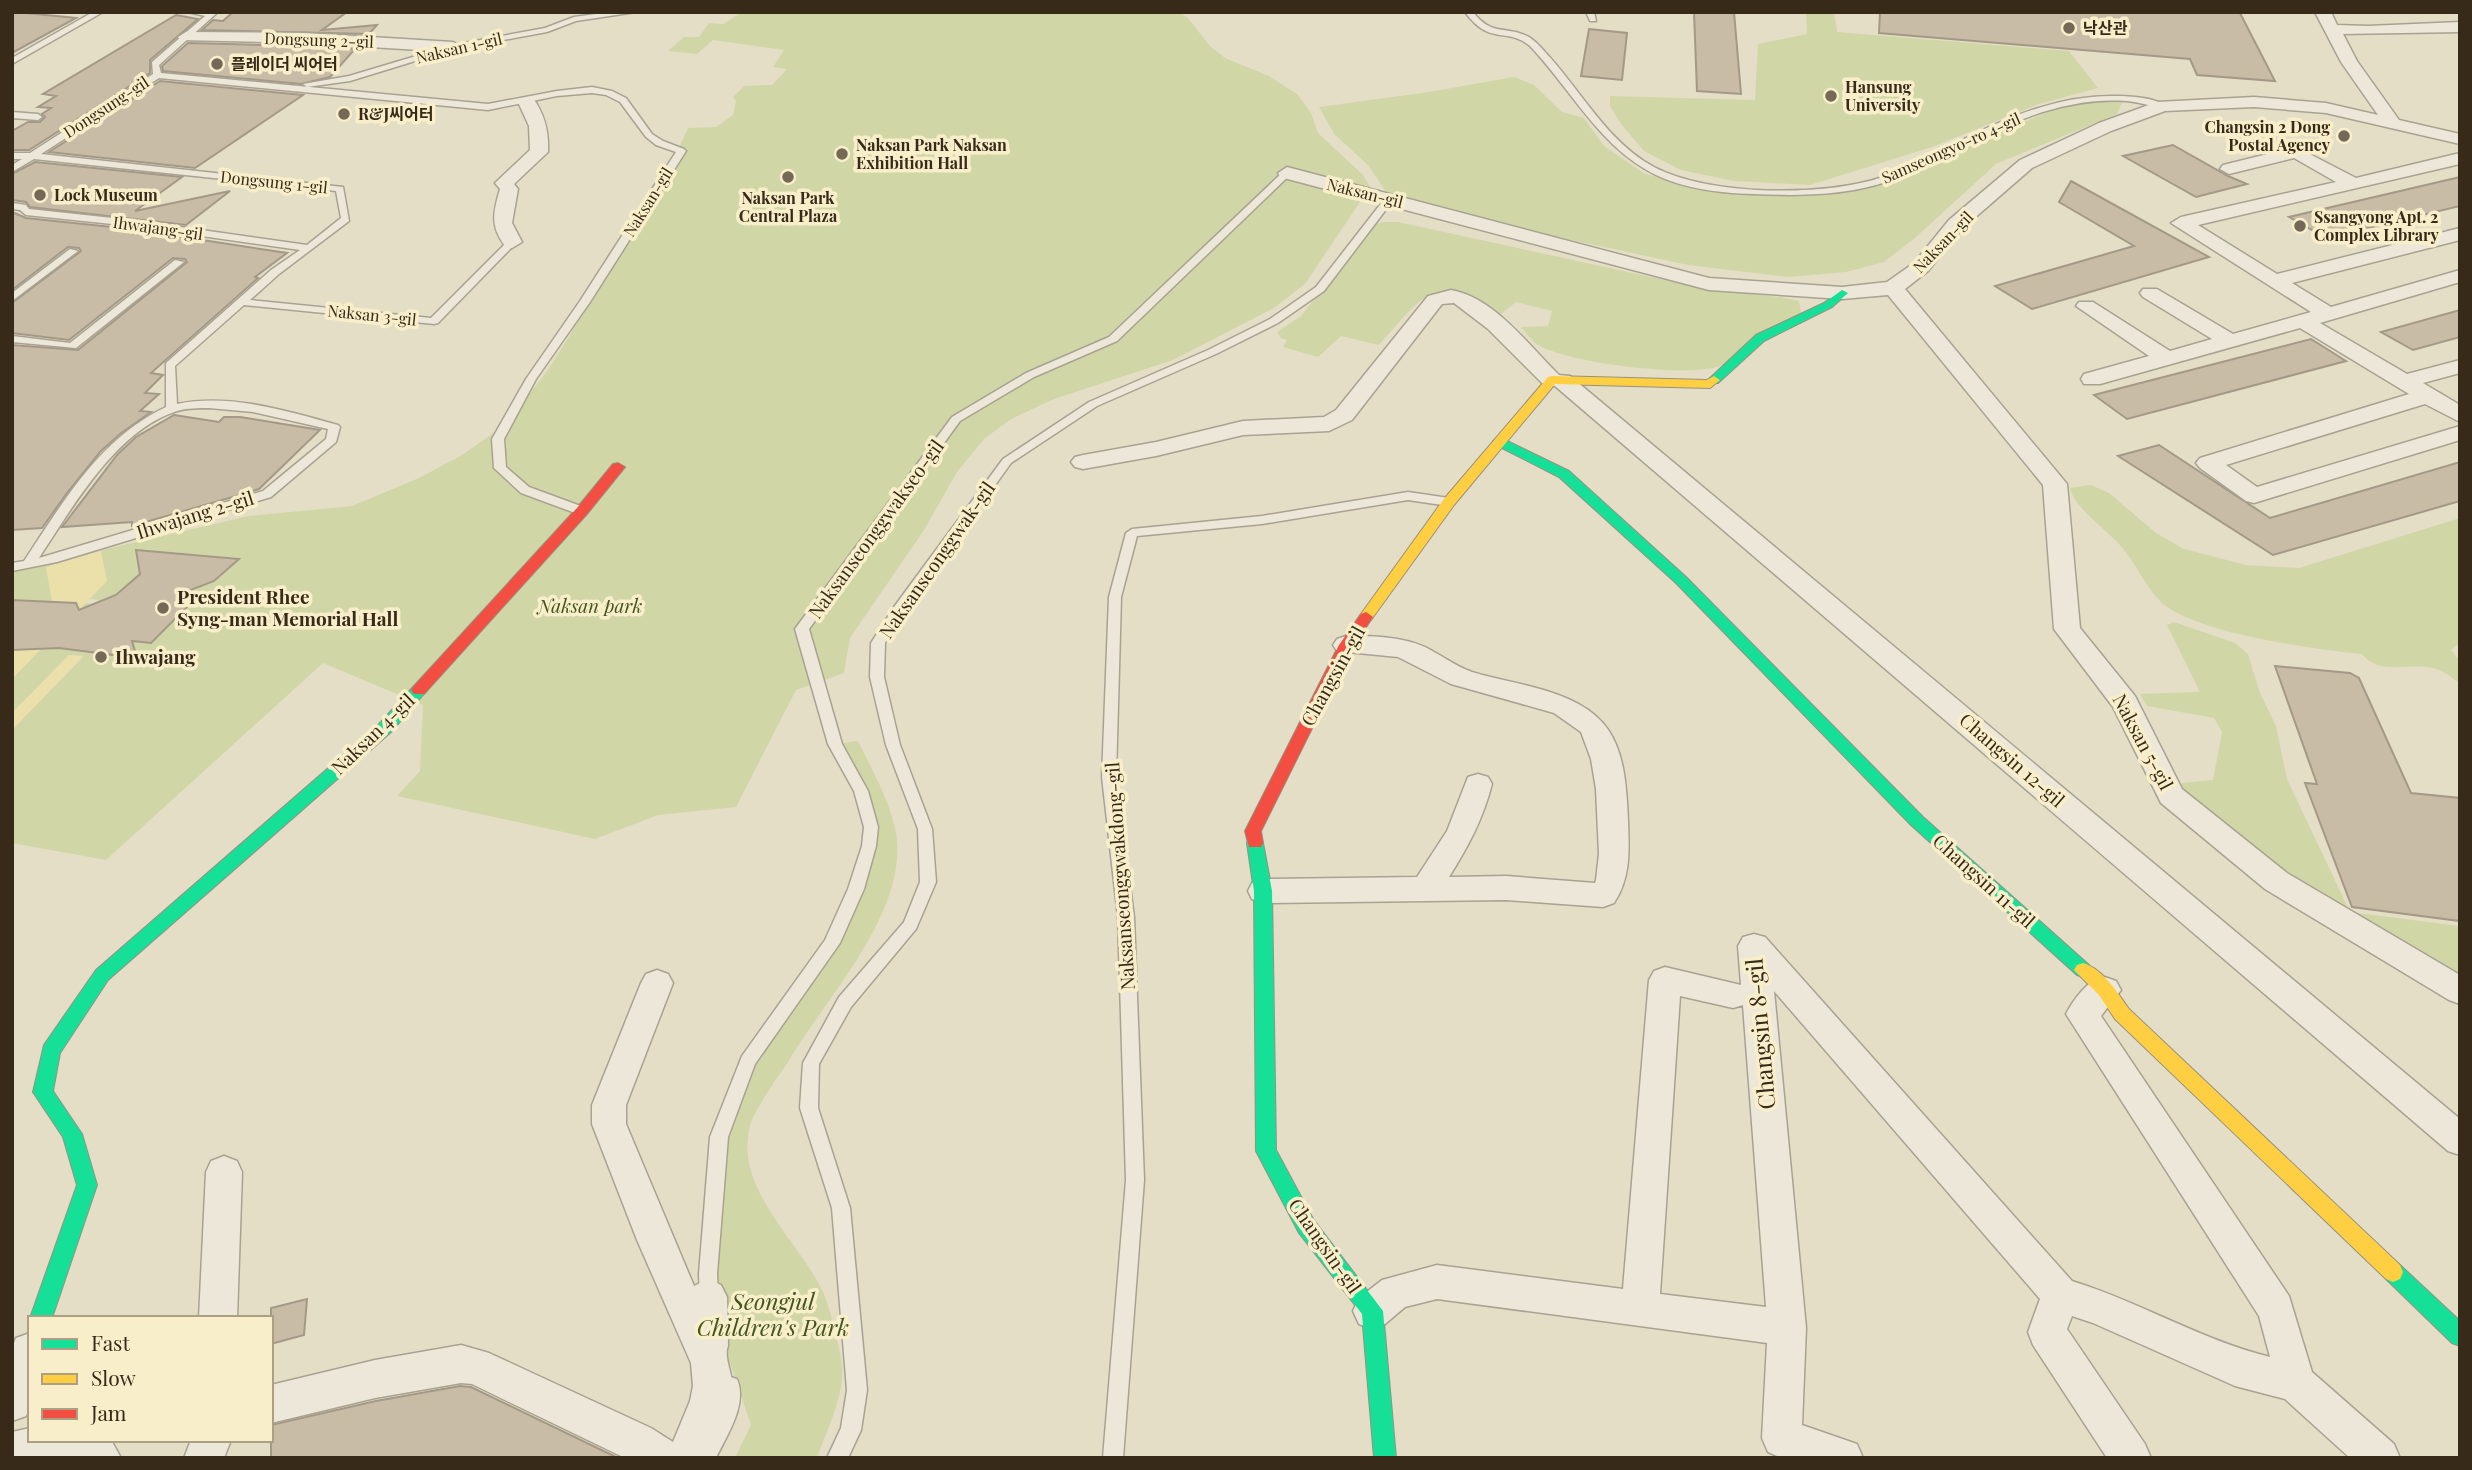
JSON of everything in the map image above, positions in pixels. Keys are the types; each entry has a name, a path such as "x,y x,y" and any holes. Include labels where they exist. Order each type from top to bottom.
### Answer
{"street":[{"path":"2323,12 2350,62 2393,124"},
{"path":"2332,29 2368,32 2460,27"},
{"name":"Dongsung 2-gil","path":"186,37 304,38 453,47"},
{"name":"Naksan 3-gil","path":"512,242 501,230 509,189 504,183 539,152 540,139 533,110 527,102"},
{"name":"Naksan-gil","path":"1287,173 1709,284 1842,293 1893,288 1921,267 1956,223 2026,164 2105,127 2163,106 2253,102 2326,108 2460,139"},
{"path":"2229,169 2296,152 2353,184"},
{"path":"2328,314 2181,223 2460,158"},
{"path":"2274,281 2460,234"},
{"path":"2092,379 2304,322 2460,276"},
{"name":"Naksan 5-gil","path":"1893,288 2055,484 2067,629 2125,703 2171,796 2276,881 2460,991"},
{"path":"1557,381 1710,384 1760,338 1828,305 1842,293"},
{"path":"2150,293 2232,342"},
{"name":"Changsin 12-gil","path":"1083,462 1199,440 1243,428 1310,426 1336,421 1344,415 1435,300 1442,296 1461,299 1484,315 1557,381 2460,1140"},
{"path":"2086,306 2168,359"},
{"path":"2304,322 2460,415"},
{"path":"2404,382 2460,366"},
{"name":"Changsin-gil","path":"1385,1458 1372,1311 1306,1226 1266,1151 1263,891 1253,831 1346,645 1449,502 1499,441 1557,381"},
{"path":"2427,396 2208,463 2254,496 2460,433"},
{"name":"Changsin 11-gil","path":"1499,441 1564,474 1671,572 1917,821 2105,990 2122,1014 2460,1336"},
{"name":"Naksan 4-gil","path":"42,1316 87,1185 72,1134 43,1092 51,1051 102,975 385,728 582,511 618,467"},
{"path":"1263,891 1506,888 1603,895 1613,876 1613,815 1598,738 1591,726 1567,708 1465,680 1447,673 1417,654 1401,649 1346,645"},
{"path":"1426,888 1460,835 1470,813 1478,784"},
{"name":"Changsin 8-gil","path":"1843,1458 1782,1438 1787,1328 1754,946 2060,1296"},
{"path":"1640,1308 1665,980 1733,995"},
{"path":"657,983 609,1105 609,1124 655,1240 720,1362"},
{"path":"2105,990 2082,1014 2276,1310 2296,1383"},
{"path":"218,1316 224,1172"},
{"name":"Changsin-gil","path":"1372,1311 1395,1292 1437,1282 1787,1328"},
{"path":"2131,1458 2047,1332 2060,1296 2099,1307 2235,1367 2296,1383 2381,1458"},
{"path":"687,1458 710,1401 720,1362 708,1297"},
{"path":"12,1402 28,1357"},
{"path":"273,1404 375,1379 461,1364 475,1366 649,1450 673,1439 691,1426 720,1362"},
{"path":"12,1452 79,1443 93,1448 101,1458"}],"lane":[{"path":"12,62 99,12"},
{"path":"192,12 213,13"},
{"name":"Naksan 1-gil","path":"286,87 350,78 453,47 547,30 574,19 632,12"},
{"name":"Samseongyo-ro 4-gil","path":"1469,12 1483,28 1531,41 1616,141 1650,168 1675,179 1738,190 1797,191 1867,185 1908,172 1932,156 1997,125 2042,108 2075,100 2107,98 2163,106"},
{"name":"Dongsung-gil","path":"32,156 157,75 155,64 213,13"},
{"name":"Naksan-gil","path":"157,75 488,107 527,102 569,91 608,92 626,102 643,130 657,144 681,151 585,302 531,379 498,439 500,468 525,490 582,511"},
{"path":"12,115 37,117"},
{"path":"12,156 32,156"},
{"path":"12,169 32,156"},
{"name":"Dongsung 1-gil","path":"32,156 340,189 346,219 275,272 170,365 172,408"},
{"name":"Naksanseonggwakseo-gil","path":"708,1297 719,1137 748,1061 832,943 856,890 870,836 871,827 861,791 835,744 802,629 956,419 1030,375 1113,339 1287,173"},
{"name":"Naksanseonggwak-gil","path":"837,1458 851,1430 856,1390 842,1208 808,1108 811,1063 845,1002 910,925 928,882 925,829 892,745 877,677 878,643 1007,461 1093,404 1212,352 1274,321 1320,289 1389,199"},
{"name":"Ihwajang-gil","path":"12,206 23,207 26,212 131,223 307,248"},
{"name":"Naksan 3-gil","path":"243,302 434,321 512,242"},
{"path":"12,298 73,251"},
{"name":"Ihwajang-gil","path":"12,339 72,346 178,262"},
{"name":"Ihwajang 2-gil","path":"12,566 53,559 267,494 332,440 334,427 293,416 215,404 172,408 149,420 105,457 77,490 29,563"},
{"name":"Naksanseonggwakdong-gil","path":"1113,1458 1135,1180 1126,918 1109,777 1115,597 1132,533 1262,520 1408,496 1449,502"},
{"path":"706,1458 728,1410 720,1362"}],"green space":[{"name":"Naksan park","path":"736,12 1178,12 1187,17 1210,46 1225,58 1269,76 1297,94 1311,113 1318,133 1363,175 1370,187 1305,284 1274,308 1173,360 1054,399 1011,419 984,439 957,472 924,530 850,638 844,673 796,690 736,807 658,815 595,839 397,796 420,771 423,705 323,663 106,860 12,843 12,730 83,657 69,655 12,713 12,679 85,603 94,604 82,617 112,586 98,600 89,599 107,580 100,551 46,567 52,601 12,641 12,571 45,566 102,550 249,516 352,506 419,478 462,455 505,425 548,370 565,343 668,172 688,128 716,127 733,115 736,101 733,97 744,86 772,85 787,69 773,67 784,50 713,40 697,54 668,51 684,37 699,37 709,23 723,24 739,14"},
{"path":"1806,12 1834,12 1837,32 2069,51 2098,88 2039,104 1932,147 1810,185 1734,181 1681,170 1644,151 1610,106 1610,96 1755,100 1758,44 1807,34"},
{"path":"1514,77 1534,85 1562,112 1584,118 1604,146 1645,174 1736,195 1782,195 1867,188 1907,176 1956,149 2058,108 2103,100 2122,103 2117,114 1996,164 1915,238 1884,262 1846,272 1789,277 1688,265 1539,233 1387,193 1368,165 1334,134 1319,107"},
{"path":"1398,222 1706,289 1799,301 1801,313 1739,356 1720,366 1704,369 1655,369 1571,357 1535,343 1521,327 1548,326 1552,311 1516,302 1500,315 1459,294 1444,292 1432,294 1420,301 1379,345 1341,336 1318,357 1283,347 1287,340 1281,338 1277,332 1301,316 1373,225"},
{"path":"2091,485 2109,493 2156,533 2184,549 2246,565 2299,568 2460,518 2460,642 2451,650 2460,661 2460,683 2436,669 2387,667 2369,661 2362,654 2257,638 2179,614 2162,603 2124,550 2090,517 2077,502 2070,488"},
{"path":"2174,622 2235,643 2248,654 2260,693 2276,726 2287,779 2350,912 2460,926 2460,1002 2189,801 2181,783 2213,780 2222,732 2214,718 2147,706 2140,694 2200,692 2167,625"},
{"name":"Seongjul Children's Park","path":"858,741 885,797 896,833 897,863 890,893 878,923 861,953 756,1111 750,1126 747,1149 759,1192 825,1296 841,1360 842,1379 834,1413 817,1458 735,1458 751,1425 708,1297 719,1137 748,1061 833,940 871,827 835,744"}],"sand":[{"path":"101,551 107,581 12,679 12,641 52,601 46,567"},
{"path":"69,655 83,656 12,730 12,713"}],"building":[{"path":"12,12 15,12 76,18 12,53"},
{"path":"233,12 347,12 322,30 377,25 369,34 202,30 213,20 223,21"},
{"path":"1694,12 1734,12 1741,94 1697,91"},
{"path":"1880,12 2240,13 2275,81 2197,75 2190,59 1879,33"},
{"path":"176,15 198,19 150,60 150,73 29,150 12,150 12,131 28,122 40,122 45,117 42,114 51,108 38,107 56,96 43,94"},
{"path":"1589,29 1627,33 1622,80 1581,76"},
{"path":"188,43 355,49 330,77 301,84 163,71 162,66"},
{"path":"160,81 303,95 195,168 49,152"},
{"path":"2173,145 2247,184 2196,197 2123,156"},
{"path":"35,162 182,177 135,211 230,191 186,225 30,207 26,202 12,200 12,174"},
{"path":"2460,177 2460,206 2326,238 2289,217"},
{"path":"2071,181 2209,257 2032,309 1995,286 2134,246 2059,202"},
{"path":"12,212 26,218 131,229 287,253 255,277 258,278 151,373 163,375 145,393 159,394 140,411 151,412 100,452 42,528 12,530 12,345 78,350 187,262 185,259 173,258 69,340 12,333 12,303 81,251 79,248 68,247 12,290"},
{"path":"2460,310 2460,337 2413,350 2381,332"},
{"path":"2311,339 2346,361 2127,419 2094,395"},
{"path":"174,415 219,422 224,417 240,417 320,430 259,489 132,526 132,522 62,527 117,455 136,437"},
{"path":"2159,445 2270,518 2460,462 2460,501 2273,555 2118,456"},
{"path":"136,550 239,559 214,581 188,591 201,593 151,643 132,641 137,658 59,648 12,650 12,600 76,603 79,610 116,595 140,574"},
{"path":"2275,666 2350,673 2359,678 2411,793 2460,798 2460,921 2352,907 2305,783 2317,784"},
{"path":"307,1299 304,1335 273,1343 271,1308"},
{"path":"460,1386 471,1387 618,1458 271,1458 273,1425 376,1401"}],"traffic: fast":[{"path":"1714,380 1760,338 1828,305 1842,293"},
{"path":"1499,441 1564,474 1681,580 1917,821 2083,970"},
{"path":"42,1316 87,1185 72,1134 43,1092 51,1051 102,975 385,728 419,690"},
{"path":"1255,843 1263,891 1266,1151 1306,1226 1372,1311 1385,1458"},
{"path":"2393,1272 2460,1336"}],"traffic: slow":[{"path":"1366,617 1449,502 1552,380 1710,384 1714,380"},
{"path":"2083,970 2105,990 2122,1014 2393,1272"}],"traffic: jam":[{"path":"419,690 582,511 618,467"},
{"path":"1255,843 1253,831 1346,645 1366,617"}],"place":[{"name":"낙산관","path":"2069,28"},
{"name":"플레이더 씨어터","path":"217,64"},
{"name":"Hansung University","path":"1831,96"},
{"name":"R&J씨어터","path":"344,114"},
{"name":"Changsin 2 Dong Postal Agency","path":"2344,136"},
{"name":"Naksan Park Naksan Exhibition Hall","path":"842,154"},
{"name":"Naksan Park Central Plaza","path":"788,177"},
{"name":"Lock Museum","path":"40,195"},
{"name":"Ssangyong Apt. 2 Complex Library","path":"2300,226"},
{"name":"President Rhee Syng-man Memorial Hall","path":"163,608"},
{"name":"Ihwajang","path":"101,657"}]}
